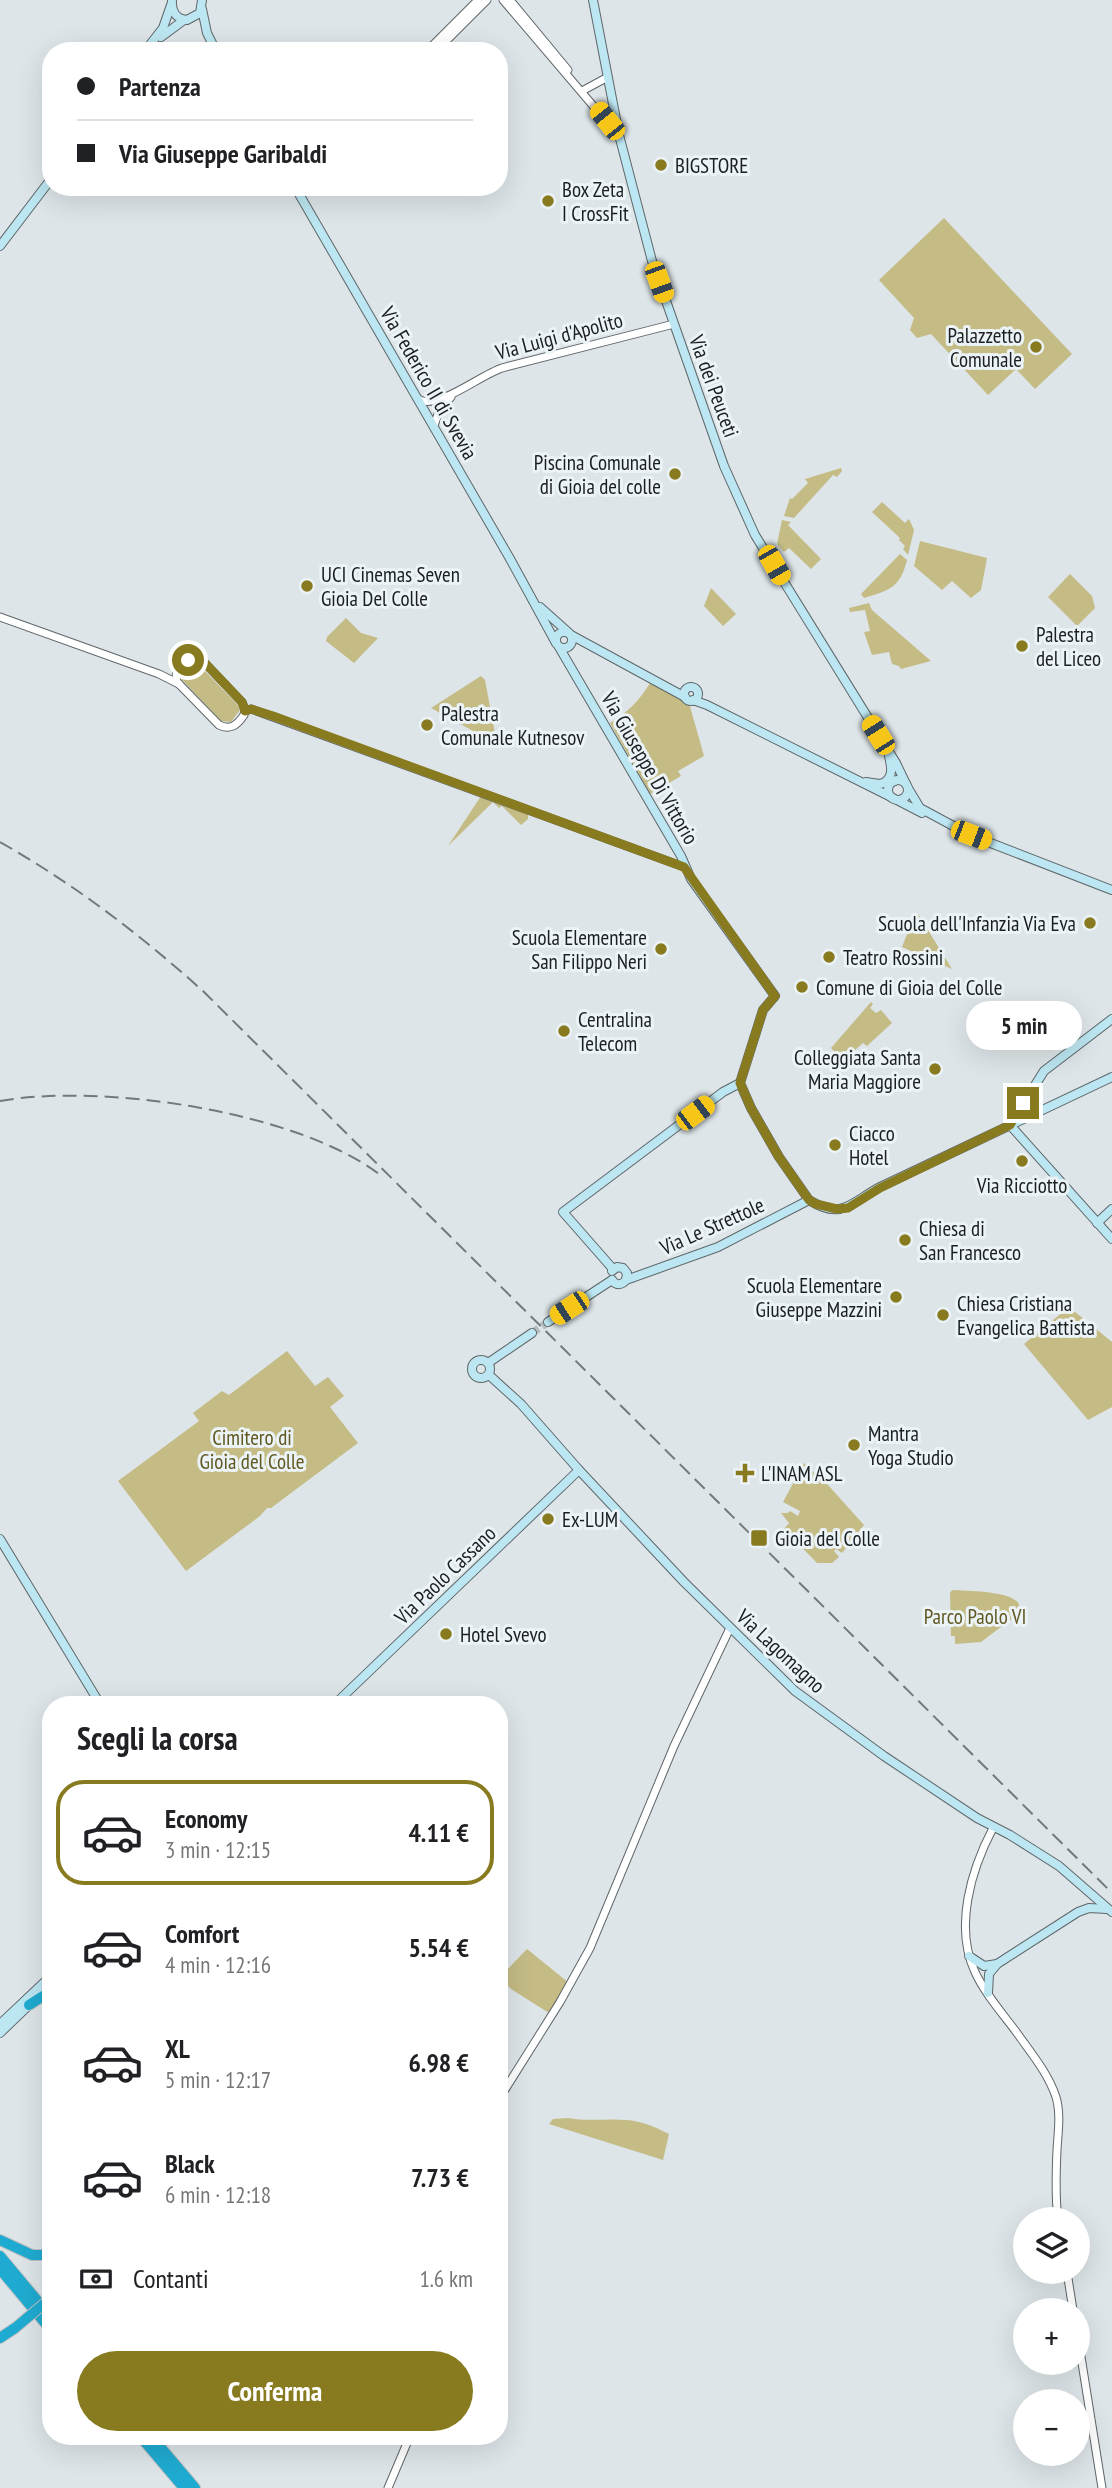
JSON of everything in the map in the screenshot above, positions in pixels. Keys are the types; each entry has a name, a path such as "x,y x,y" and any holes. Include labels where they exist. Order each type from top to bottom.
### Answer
{"highway":[{"path":"29,2005 42,1997"},
{"path":"0,2240 32,2255 42,2255"},
{"path":"0,2256 42,2306"},
{"path":"0,2269 42,2321"},
{"path":"0,2282 42,2323"},
{"path":"0,2338 42,2306"},
{"path":"148,2445 184,2488"},
{"path":"159,2445 195,2488"},
{"path":"167,2445 201,2488"}],"main road":[{"name":"Via dei Peuceti","path":"593,0 606,78 652,261 724,466 752,530 907,786"},
{"path":"172,2 177,16 202,30 210,42"},
{"path":"152,42 163,27 172,2"},
{"path":"158,42 165,32 195,17 202,5"},
{"path":"202,5 205,29 212,42"},
{"path":"0,246 42,191"},
{"name":"Via Federico II di Svevia","path":"303,196 557,645"},
{"name":"Via Federico II di Svevia","path":"532,597 570,634 688,696"},
{"path":"567,659 573,640 570,634 559,634 557,645 564,649 570,646"},
{"name":"Via Giuseppe Di Vittorio","path":"557,645 681,856 684,867 775,996 763,1010 740,1083"},
{"name":"Via Federico II di Svevia","path":"570,646 591,647"},
{"path":"706,705 697,691 691,688 688,696 706,705 854,778 895,799 971,835 1112,890"},
{"path":"887,750 891,766 889,793 895,799"},
{"path":"854,778 875,784 890,782 907,786 919,809"},
{"path":"895,799 906,797 907,786"},
{"path":"1010,1125 1044,1071 1112,1019"},
{"path":"613,1269 563,1212 723,1092 740,1083 779,1157 809,1200 837,1209 848,1208 880,1188 1112,1077"},
{"path":"1010,1125 1112,1239"},
{"name":"Via Le Strettole","path":"626,1280 718,1247 809,1200"},
{"path":"1097,1223 1112,1209"},
{"path":"621,1267 625,1270 626,1280 619,1284 612,1280 610,1274 613,1269 621,1267"},
{"path":"548,1322 612,1280"},
{"path":"488,1363 532,1333"},
{"path":"478,1360 488,1363 491,1370 488,1375 483,1379 477,1378 472,1369 478,1360"},
{"name":"Via Lagomagno","path":"488,1375 521,1404 579,1470 786,1684 884,1756 993,1828 1010,1835 1038,1853 1085,1887 1110,1910"},
{"name":"Via Paolo Cassano","path":"343,1696 579,1470"},
{"path":"0,1539 95,1696"},
{"path":"1085,1887 1087,1905"},
{"path":"976,1975 985,1976 993,1967 1097,1898"},
{"path":"1087,1905 1110,1910"},
{"path":"969,1956 984,1966 993,1967"},
{"path":"988,1993 988,1979 993,1967"},
{"path":"0,2024 42,1984"},
{"path":"0,2033 42,1993"}],"street":[{"path":"435,42 478,0"},
{"path":"445,42 487,0"},
{"path":"503,0 583,91"},
{"path":"510,0 619,135"},
{"path":"583,91 606,78"},
{"name":"Via Luigi d'Apolito","path":"418,399 426,402 444,401 482,376 502,368 674,324"},
{"path":"426,413 444,401"},
{"path":"433,426 444,401"},
{"path":"0,617 159,674 179,684"},
{"path":"159,674 176,672 188,660 201,660 242,702 244,717 234,726 222,727 179,684 176,672"},
{"path":"245,711 251,709 276,717 684,867"},
{"path":"508,2085 587,1955 670,1755 730,1628"},
{"path":"993,1828 979,1859 968,1896 966,1922 969,1956 976,1975 1037,2061 1056,2096 1059,2111 1058,2207"},
{"path":"1084,2375 1102,2488"},
{"path":"388,2488 406,2445"}],"green space":[{"path":"944,218 1072,354 1035,389 1016,369 988,395 931,334 917,338 910,330 914,318 879,280"},
{"path":"841,468 842,471 837,477 833,475 794,518 784,516 790,498 808,483 805,479"},
{"path":"882,502 905,523 909,519 914,530 908,555 900,538 872,512"},
{"path":"782,520 791,522 788,525 821,559 811,569 789,548 784,552 777,544"},
{"path":"920,541 987,558 981,590 971,598 952,581 942,590 914,566"},
{"path":"900,554 907,560 897,582 887,590 864,598 861,594"},
{"path":"1070,574 1092,596 1095,608 1077,626 1048,597"},
{"path":"711,588 736,614 723,626 704,606"},
{"path":"869,603 872,610 931,661 901,669 892,664 889,652 872,655 864,632 870,631 865,610 850,612 849,608"},
{"path":"346,618 361,633 378,638 354,663 326,641"},
{"path":"191,663 199,665 238,705 240,710 231,722 221,721 181,679 181,673"},
{"path":"481,676 485,680 497,744 431,708"},
{"path":"650,683 689,703 704,756 678,771 681,776 650,794 610,723 633,706"},
{"path":"481,796 528,813 528,819 521,825 502,806 499,808 493,802 448,846"},
{"path":"915,914 918,914 952,969 902,947"},
{"path":"871,1002 873,1004 870,1008 876,1013 881,1010 892,1023 867,1046 863,1043 843,1061 831,1048"},
{"path":"1069,1307 1112,1342 1112,1407 1088,1420 1024,1344"},
{"name":"Cimitero di Gioia del Colle","path":"287,1351 315,1386 328,1377 344,1396 330,1407 358,1443 271,1508 267,1508 186,1571 118,1481 199,1421 193,1413 222,1391 229,1395"},
{"path":"804,1463 864,1525 842,1553 836,1549 834,1551 839,1557 832,1563 817,1563 784,1529 789,1523 781,1513 790,1511 798,1516 800,1511 783,1502"},
{"name":"Parco Paolo VI","path":"952,1590 1010,1597 1017,1601 1019,1610 1013,1618 981,1642 955,1644 955,1636 951,1636"},
{"path":"527,1949 569,1983 549,2013 511,1989 508,1986 508,1969"},
{"path":"553,2119 632,2121 659,2129 669,2134 663,2160 549,2124"}],"tunnel":[{"path":"532,1333 548,1322"}],"railway":[{"path":"0,842 106,911 204,992 1112,1893"},
{"path":"0,1101 42,1096 90,1096 196,1107 249,1118 299,1133 343,1152 379,1174"}],"place":[{"name":"BIGSTORE","path":"661,165"},
{"name":"Box Zeta I CrossFit","path":"548,201"},
{"name":"Palazzetto Comunale","path":"1036,347"},
{"name":"Piscina Comunale di Gioia del colle","path":"675,474"},
{"name":"UCI Cinemas Seven Gioia Del Colle","path":"307,586"},
{"name":"Palestra del Liceo","path":"1022,646"},
{"name":"Palestra Comunale Kutnesov","path":"427,725"},
{"name":"Scuola dell'Infanzia Via Eva","path":"1090,923"},
{"name":"Scuola Elementare San Filippo Neri","path":"661,949"},
{"name":"Teatro Rossini","path":"829,957"},
{"name":"Comune di Gioia del Colle","path":"802,987"},
{"name":"Centralina Telecom","path":"564,1031"},
{"name":"Colleggiata Santa Maria Maggiore","path":"935,1069"},
{"name":"Ciacco Hotel","path":"835,1145"},
{"name":"Via Ricciotto","path":"1022,1161"},
{"name":"Chiesa di San Francesco","path":"905,1240"},
{"name":"Scuola Elementare Giuseppe Mazzini","path":"896,1297"},
{"name":"Chiesa Cristiana Evangelica Battista","path":"943,1315"},
{"name":"Mantra Yoga Studio","path":"854,1445"},
{"name":"L'INAM ASL","path":"745,1473"},
{"name":"Ex-LUM","path":"548,1519"},
{"name":"Gioia del Colle","path":"759,1538"},
{"name":"Hotel Svevo","path":"446,1634"}],"route":[{"path":"188,660 195,658 203,661 242,702 245,711 251,709 273,716 684,867 775,996 763,1010 739,1079 751,1108 779,1157 809,1200 816,1204 837,1209 848,1208 867,1194 1010,1125 1023,1103"}]}
